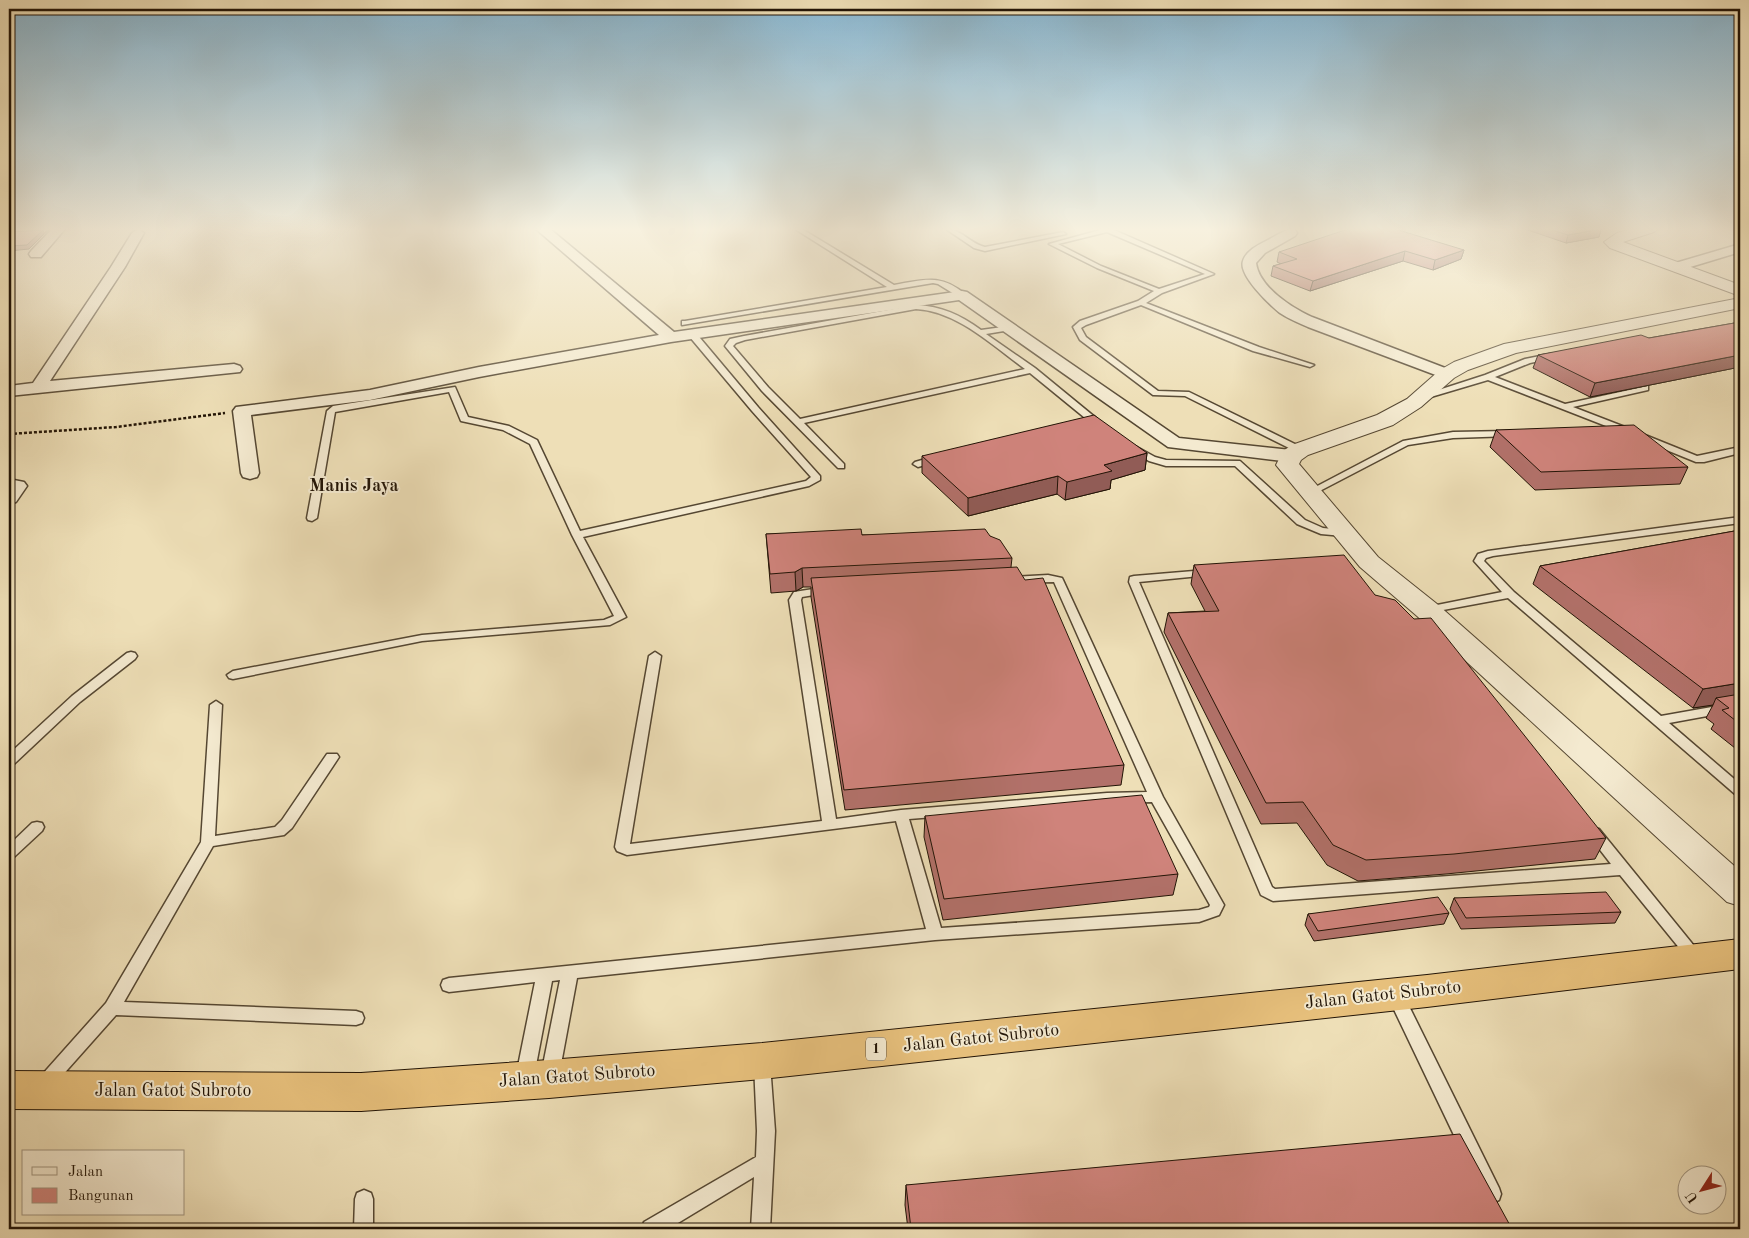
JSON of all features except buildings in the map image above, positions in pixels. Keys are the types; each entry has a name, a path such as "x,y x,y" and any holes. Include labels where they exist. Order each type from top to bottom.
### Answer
{"highway":[{"name":"Jalan Gatot Subroto","path":"24,1090 361,1092 536,1080 762,1062 1394,994 1740,954"}],"street":[{"path":"38,387 104,287"},
{"path":"612,287 672,337"},
{"path":"1263,287 1286,310 1309,321 1446,374"},
{"path":"1711,287 1738,302"},
{"path":"250,473 242,411 373,398 672,337 688,329 962,295 1174,443 1295,453 1386,420 1422,396 1446,374 1465,364 1510,348 1738,302"},
{"path":"9,390 234,369"},
{"path":"1295,453 1287,465 1369,562 1427,610 1740,892"},
{"path":"9,485 17,486 9,498"}],"lane":[{"path":"577,535 809,483 817,478 755,409 688,329 892,287"},
{"path":"946,287 962,295"},
{"path":"1148,287 1159,291"},
{"path":"1172,287 1159,291 1141,303 1083,323 1077,327 1078,330 1083,338 1156,393 1186,394 1218,408 1295,453"},
{"path":"1141,303 1256,349 1310,365"},
{"path":"841,466 765,389 728,346 733,341 916,308 931,307 962,318 979,333 1032,370 1099,426 1084,426"},
{"path":"979,333 1007,328"},
{"path":"1422,396 1488,377 1556,354"},
{"path":"798,422 1032,370"},
{"path":"1488,377 1566,406 1696,459 1704,459 1740,450"},
{"path":"233,676 422,638 617,620 619,614 577,535 534,442 506,428 464,419 450,383"},
{"path":"1566,406 1645,388"},
{"path":"312,518 329,413 336,408 373,398"},
{"path":"1309,493 1406,443 1453,435 1518,434"},
{"path":"1126,443 1152,459 1166,464 1237,463 1301,522 1321,531 1344,533"},
{"path":"918,464 948,457"},
{"path":"1740,520 1492,553 1482,556 1479,561 1510,594 1740,792"},
{"path":"1220,572 1141,578 1134,579 1134,582 1266,891 1273,895 1621,869"},
{"path":"449,985 935,934 1199,916 1214,911 1217,905 1156,797 1058,580 1048,578 999,581"},
{"path":"830,825 795,600 798,594 803,592 832,590"},
{"path":"1427,610 1510,594"},
{"path":"9,761 76,699 131,656"},
{"path":"655,656 622,847 627,850 901,815 1107,798 1156,797"},
{"path":"24,1090 112,1008 208,842 216,705"},
{"path":"1658,721 1740,706"},
{"path":"208,842 279,831 287,824 332,757"},
{"path":"901,815 935,934"},
{"path":"1585,822 1621,869 1696,959"},
{"path":"9,853 37,827"},
{"path":"536,1080 557,1047 570,971"},
{"path":"536,1080 545,974"},
{"path":"1394,994 1500,1212"},
{"path":"112,1008 356,1018"},
{"path":"761,1229 766,1130 762,1062"},
{"path":"651,1229 765,1161"},
{"path":"363,1229 364,1199"}],"path":[{"path":"9,434 116,427 242,411"}],"district":[{"name":"Manis Jaya","path":"354,486"}]}
